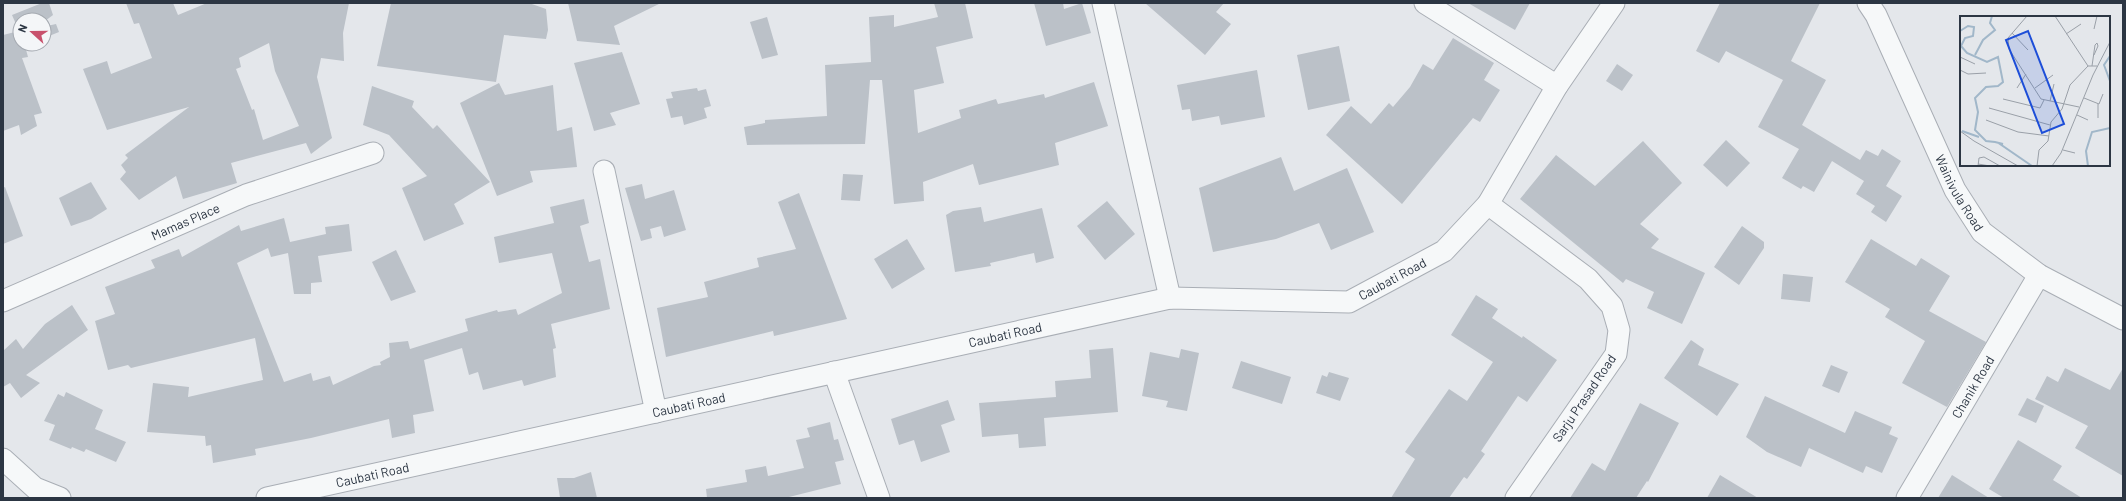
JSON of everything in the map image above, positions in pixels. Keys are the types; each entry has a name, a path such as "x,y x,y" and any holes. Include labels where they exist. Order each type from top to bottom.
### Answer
{"street":[{"path":"1103,3 1170,298"},
{"path":"1425,3 1557,86"},
{"name":"Caubati Road","path":"266,498 1170,298 1349,302 1444,251 1488,204 1557,86 1614,3"},
{"name":"Wainivula Road","path":"1868,3 1876,15 1955,190 1982,232 2039,275 2123,319"},
{"name":"Mamas Place","path":"3,301 246,195 373,153"},
{"path":"604,171 656,412"},
{"name":"Sarju Prasad Road","path":"1488,204 1588,280 1612,306 1619,330 1616,354 1516,498"},
{"name":"Chanik Road","path":"1906,498 2039,275"},
{"path":"834,372 879,498"},
{"path":"3,459 35,488 60,498"}],"building":[{"path":"42,3 49,3 52,12 20,12"},
{"path":"126,3 173,3 178,15 207,3 349,3 343,33 344,61 321,58 317,77 332,138 311,154 306,143 231,163 237,183 183,199 176,176 139,200 120,179 126,172 121,165 128,158 125,155 189,107 107,130 83,69 107,61 111,74 152,58 139,23 134,24","holes":["269,43 275,71 299,126 263,140 254,109 252,110 236,69 241,67 239,58"]},
{"path":"391,3 529,3 546,9 548,30 546,39 504,35 496,82 377,66"},
{"path":"568,3 661,3 614,26 620,45 577,41"},
{"path":"934,3 965,3 973,38 936,47 944,83 914,90 918,133 961,118 959,110 996,99 998,104 1044,94 1045,98 1094,82 1108,126 1055,143 1059,165 979,185 973,164 923,182 924,201 894,204 882,80 870,80 865,144 747,145 744,127 765,123 765,120 827,116 825,65 871,62 869,17 894,15 894,27 938,17"},
{"path":"1034,3 1063,3 1064,9 1082,3 1091,33 1046,46"},
{"path":"1145,3 1224,3 1216,12 1231,24 1205,55"},
{"path":"1468,3 1530,3 1515,30"},
{"path":"1720,3 1820,3 1791,61 1826,80 1802,125 1860,160 1866,150 1878,156 1882,149 1901,161 1886,186 1902,196 1886,222 1871,212 1875,206 1856,194 1864,181 1832,161 1814,192 1803,186 1801,189 1782,178 1799,149 1758,127 1783,80 1726,51 1719,63 1696,51"},
{"path":"767,17 778,55 762,59 750,22"},
{"path":"56,24 59,32 52,35 52,25"},
{"path":"12,33 12,52 27,52 28,57 22,58 42,113 34,115 37,126 21,135 19,125 3,131 3,35"},
{"path":"1453,38 1494,63 1484,80 1500,90 1480,122 1473,118 1402,204 1326,135 1351,106 1371,124 1389,103 1393,107 1410,87 1423,64 1433,70"},
{"path":"1339,46 1350,101 1308,110 1297,55"},
{"path":"622,52 640,104 610,113 616,125 594,131 574,63"},
{"path":"1617,64 1633,75 1622,91 1606,81"},
{"path":"1257,70 1265,117 1221,125 1219,116 1192,121 1190,109 1182,110 1177,85"},
{"path":"499,83 505,95 553,85 557,131 572,127 577,167 530,171 533,182 497,196 460,103"},
{"path":"372,86 414,101 412,107 433,129 437,125 490,182 454,204 464,224 424,241 402,188 427,176 389,135 363,125"},
{"path":"697,88 698,91 706,89 711,106 704,108 707,118 684,125 682,116 671,118 666,99 673,98 671,92"},
{"path":"1726,140 1750,163 1727,187 1703,165"},
{"path":"1643,141 1682,183 1640,224 1659,239 1651,248 1705,273 1682,324 1647,308 1654,292 1626,279 1623,283 1520,199 1556,155 1595,186"},
{"path":"1281,157 1294,191 1347,168 1374,232 1331,250 1319,223 1276,239 1213,252 1199,188"},
{"path":"843,174 863,175 860,201 841,200"},
{"path":"91,182 107,209 91,219 71,226 59,198"},
{"path":"642,184 645,199 674,190 686,230 664,237 661,226 650,229 652,238 641,241 625,188"},
{"path":"5,187 23,236 3,244 3,188"},
{"path":"799,193 847,319 774,336 773,331 666,357 657,308 708,297 704,282 759,267 757,258 796,249 778,202"},
{"path":"584,199 589,223 580,226 589,262 600,259 610,309 551,324 556,348 553,349 556,377 524,386 522,380 483,390 478,372 469,375 462,348 424,360 434,411 413,415 415,433 392,438 389,419 311,438 255,449 256,455 213,463 211,445 206,446 205,436 147,432 153,383 189,387 188,397 263,380 255,338 131,368 128,365 108,370 95,321 115,314 105,287 155,268 151,260 179,249 182,257 239,225 241,231 284,218 290,242 326,234 325,227 349,224 352,251 318,256 322,282 311,283 311,294 294,294 288,253 271,257 268,248 237,263 284,382 311,373 313,381 330,376 333,385 374,366 381,365 380,362 390,357 389,343 408,341 410,349 468,331 465,319 497,310 498,312 516,309 518,315 562,293 552,253 499,263 494,237 554,223 550,207"},
{"path":"1107,201 1135,234 1105,260 1077,226"},
{"path":"981,207 984,222 1042,208 1054,258 1036,263 1034,253 990,263 991,266 955,272 946,215 953,211"},
{"path":"1742,226 1764,242 1764,248 1739,285 1714,267"},
{"path":"907,239 925,269 892,289 874,259"},
{"path":"1871,239 1916,266 1921,258 1950,276 1929,311 1986,342 1947,407 1902,383 1925,341 1885,317 1890,309 1845,282"},
{"path":"396,250 416,292 391,301 372,262"},
{"path":"1783,274 1813,277 1810,302 1781,299"},
{"path":"1476,295 1498,309 1492,318 1522,338 1523,336 1557,360 1527,402 1518,396 1481,451 1485,454 1467,479 1464,477 1449,498 1391,498 1415,459 1405,452 1449,389 1467,401 1493,362 1451,335"},
{"path":"72,305 88,330 26,375 40,383 21,398 10,383 3,387 3,351 16,339 23,349 45,324"},
{"path":"1691,340 1704,349 1698,365 1739,384 1717,416 1664,378"},
{"path":"1113,348 1118,412 1044,418 1046,446 1019,448 1018,434 982,437 979,403 1056,397 1055,381 1091,378 1089,350"},
{"path":"1181,349 1199,353 1187,411 1166,407 1168,401 1142,396 1150,352 1179,358"},
{"path":"1241,361 1291,377 1282,404 1232,388"},
{"path":"1831,365 1848,372 1839,393 1822,386"},
{"path":"2065,368 2110,390 2123,368 2123,476 2075,448 2088,426 2035,399 2047,376 2058,382"},
{"path":"1329,372 1349,378 1340,401 1316,393 1322,375 1327,377"},
{"path":"66,392 103,410 95,429 126,442 116,462 86,449 84,452 72,447 71,449 49,440 55,425 44,421 58,394 64,397"},
{"path":"1765,396 1845,433 1855,411 1892,427 1889,434 1898,438 1882,473 1866,466 1863,473 1809,448 1801,467 1767,452 1746,437"},
{"path":"2027,398 2044,406 2036,423 2018,415"},
{"path":"948,400 955,420 941,425 950,452 921,462 914,440 899,445 891,419"},
{"path":"1640,403 1679,423 1648,482 1647,481 1636,498 1570,498 1592,463 1605,471"},
{"path":"830,422 834,440 838,439 844,460 835,462 841,484 785,498 707,498 706,489 747,482 745,470 766,466 768,476 804,468 796,440 810,437 807,428"},
{"path":"2018,440 2062,466 2053,480 2082,498 2004,498 1989,489"},
{"path":"591,472 597,498 560,498 557,478 574,478"},
{"path":"1720,475 1758,498 1707,498"},
{"path":"1952,475 1989,498 1938,498"}]}
